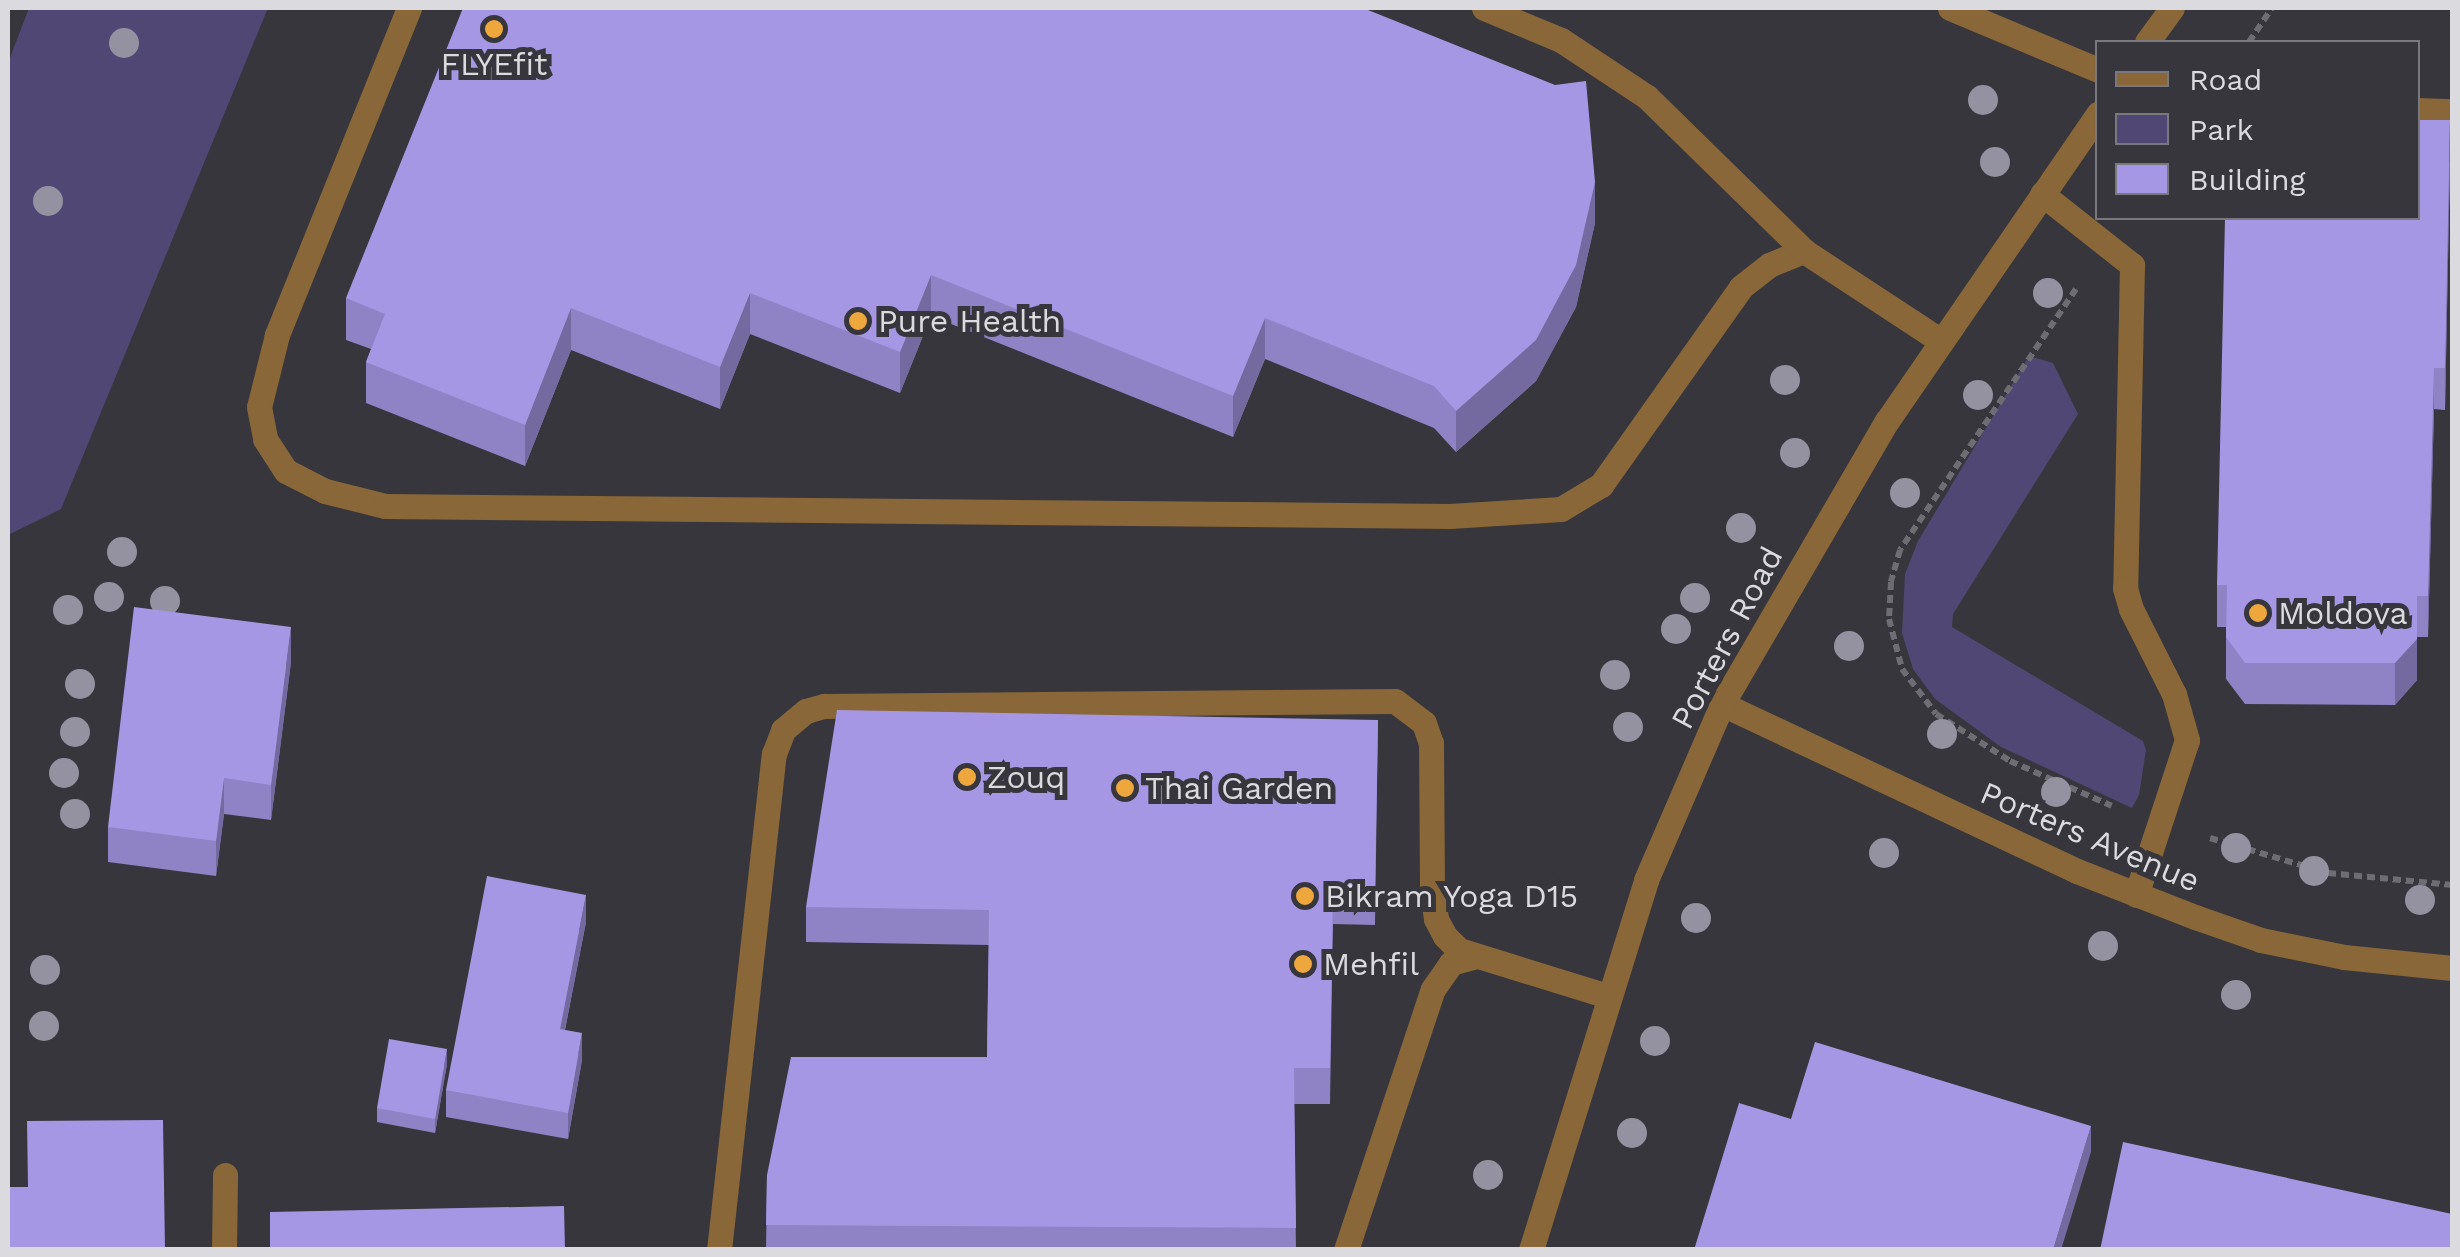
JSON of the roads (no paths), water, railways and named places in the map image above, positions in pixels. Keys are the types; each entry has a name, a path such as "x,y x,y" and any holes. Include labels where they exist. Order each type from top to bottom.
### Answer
{"street":[{"path":"410,8 276,335 260,407 265,438 286,471 325,492 384,506 1450,516 1561,509 1601,485 1741,286 1769,265 1804,251"},
{"path":"1484,8 1562,40 1647,97 1804,251 1941,342"},
{"path":"1950,8 2095,69"},
{"path":"2160,38 2172,8"},
{"path":"2420,110 2452,112"},
{"name":"Porters Road","path":"1531,1250 1646,880 1722,704 1887,422 2095,118"},
{"path":"2042,194 2132,266 2125,588 2130,609 2180,708 2187,740 2136,894"},
{"path":"720,1250 774,754 783,730 806,712 824,706 1395,702 1424,724 1431,743 1436,919 1458,950 1608,996"},
{"name":"Porters Avenue","path":"1722,704 1929,804 2136,894 2261,940 2344,957 2452,968"},
{"path":"1346,1250 1434,989 1451,963 1477,956"},
{"path":"224,1250 225,1174"}],"place":[{"name":"FLYEfit","path":"494,29"},
{"name":"Pure Health","path":"858,321"},
{"name":"Moldova","path":"2258,613"},
{"name":"Zouq","path":"967,777"},
{"name":"Thai Garden","path":"1125,788"},
{"name":"Bikram Yoga D15","path":"1305,896"},
{"name":"Mehfil","path":"1303,964"}]}
